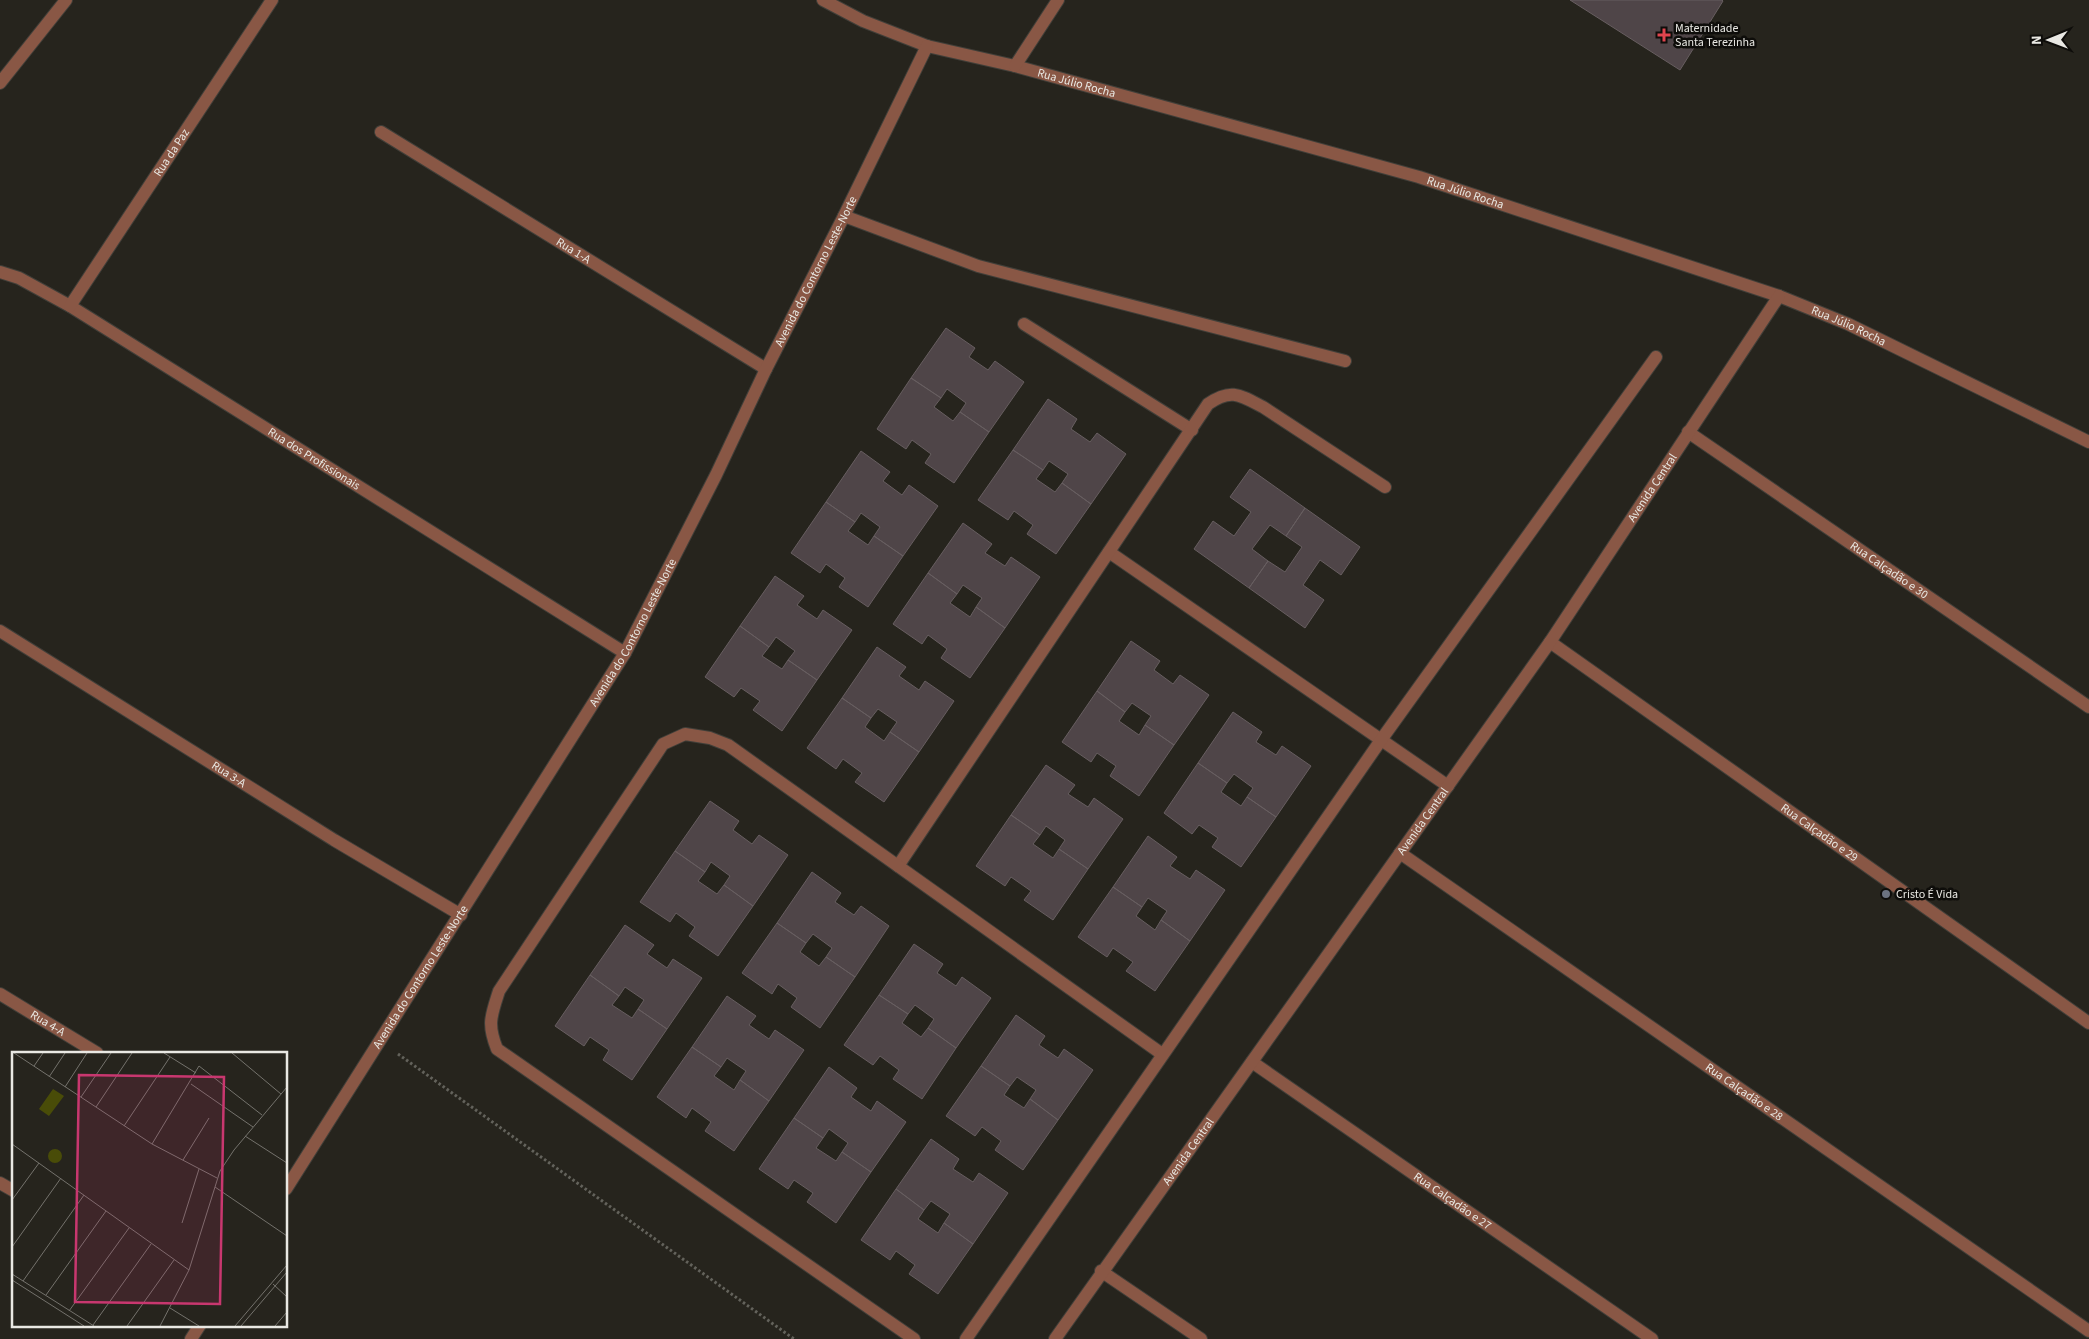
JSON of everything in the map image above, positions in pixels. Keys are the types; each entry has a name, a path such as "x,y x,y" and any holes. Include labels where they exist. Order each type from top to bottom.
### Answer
{"street":[{"path":"0,83 66,0"},
{"name":"Rua da Paz","path":"70,306 272,0"},
{"name":"Rua Júlio Rocha","path":"823,0 863,21 926,46 1015,66 1420,177 1779,296 1848,324 2089,442"},
{"path":"1015,66 1058,0"},
{"name":"Avenida do Contorno Leste-Norte","path":"291,1170 379,1041 461,915 625,653 716,475 766,369 844,216 926,46"},
{"name":"Rua 1-A","path":"381,132 766,369"},
{"path":"844,216 978,266 1345,361"},
{"name":"Rua dos Profissionais","path":"0,272 19,278 70,306 625,653"},
{"name":"Avenida Central","path":"1055,1339 1101,1271 1550,642 1779,296"},
{"path":"1024,324 1192,430"},
{"path":"966,1339 1381,740 1656,357"},
{"path":"898,866 1208,404 1218,397 1230,394 1242,396 1263,407 1384,487"},
{"name":"Rua Calçadão e 30","path":"1688,432 2089,707"},
{"path":"1109,552 1448,786"},
{"name":"Rua 3-A","path":"0,631 334,840 461,915"},
{"name":"Rua Calçadão e 29","path":"1550,642 2089,1023"},
{"path":"914,1339 497,1049 490,1032 492,1014 499,991 663,744 685,734 710,738 728,745 1162,1054"},
{"name":"Rua Calçadão e 28","path":"1400,853 2089,1331"},
{"name":"Rua 4-A","path":"0,994 95,1052"},
{"name":"Rua Calçadão e 27","path":"1252,1062 1652,1339"},
{"path":"0,1183 12,1190"},
{"path":"1101,1271 1201,1339"},
{"path":"192,1339 199,1326"}],"path":[{"path":"379,1041 794,1339"}],"building":[{"name":"Maternidade Santa Terezinha","path":"1570,0 1722,0 1723,1 1680,70"},
{"path":"946,328 975,348 969,357 988,370 995,361 1024,382 989,432 960,412 966,403 947,389 941,398 911,378"},
{"path":"911,378 941,398 934,407 953,421 960,412 989,432 954,483 925,463 931,454 912,440 906,449 877,429"},
{"path":"1048,399 1077,419 1071,429 1090,442 1097,433 1126,454 1091,504 1062,483 1068,474 1049,461 1043,470 1013,450"},
{"path":"1013,450 1043,470 1036,479 1055,492 1062,483 1091,504 1056,554 1027,534 1033,525 1014,511 1008,520 978,500"},
{"path":"861,451 890,472 883,481 902,495 909,485 938,506 903,556 874,536 880,527 861,513 855,522 826,502"},
{"path":"1250,469 1305,508 1286,536 1270,525 1252,549 1268,561 1249,588 1194,549 1213,521 1234,536 1251,512 1230,497"},
{"path":"826,502 855,522 848,531 868,545 874,536 903,556 868,607 839,587 845,578 826,564 820,573 791,553"},
{"path":"1305,508 1360,547 1341,575 1320,560 1303,585 1324,600 1305,628 1249,588 1268,561 1285,572 1302,547 1286,536"},
{"path":"963,523 992,544 985,553 1005,566 1011,557 1040,577 1005,628 976,607 982,598 963,585 957,594 928,573"},
{"path":"928,573 957,594 950,603 970,617 976,607 1005,628 970,678 941,658 947,649 928,635 922,644 893,624"},
{"path":"775,576 804,596 797,605 817,619 823,610 852,630 817,680 788,660 795,651 776,637 769,647 740,626"},
{"path":"740,626 769,647 762,656 782,669 788,660 817,680 782,731 753,710 760,701 741,688 734,697 705,677"},
{"path":"1131,641 1160,661 1154,670 1173,684 1180,675 1209,695 1174,745 1145,725 1151,716 1132,703 1125,712 1097,691"},
{"path":"877,647 906,667 899,676 919,690 925,681 954,701 919,752 890,732 897,722 878,709 871,718 842,698"},
{"path":"1097,691 1125,712 1119,721 1139,735 1145,725 1174,745 1139,796 1110,776 1116,766 1097,753 1091,762 1062,742"},
{"path":"842,698 871,718 865,727 884,741 890,732 919,752 884,802 855,782 862,773 843,759 836,769 807,748"},
{"path":"1233,712 1262,732 1256,742 1276,755 1282,746 1311,766 1276,817 1247,797 1253,788 1234,774 1227,783 1198,763"},
{"path":"1198,763 1227,783 1221,792 1241,806 1247,797 1276,817 1241,867 1212,847 1218,838 1199,825 1192,834 1164,813"},
{"path":"1046,765 1075,785 1068,794 1088,807 1094,798 1123,819 1088,869 1059,849 1065,840 1046,826 1040,835 1011,815"},
{"path":"710,801 739,821 733,830 752,844 759,835 788,855 753,906 724,885 730,876 711,862 705,872 675,851"},
{"path":"1011,815 1040,835 1033,844 1053,858 1059,849 1088,869 1053,920 1024,900 1031,891 1011,877 1005,886 976,866"},
{"path":"1148,836 1177,857 1170,866 1190,879 1196,870 1225,890 1190,941 1161,920 1167,911 1148,898 1142,907 1113,887"},
{"path":"675,851 705,872 698,881 717,894 724,885 753,906 718,956 689,936 695,927 676,913 670,922 640,902"},
{"path":"812,872 841,893 835,902 854,915 861,906 889,926 855,977 826,957 832,948 813,934 806,943 777,923"},
{"path":"1113,887 1142,907 1136,916 1155,930 1161,920 1190,941 1155,991 1126,971 1133,962 1113,948 1107,957 1078,937"},
{"path":"777,923 806,943 800,952 819,966 826,957 855,977 820,1028 791,1007 797,998 778,984 772,994 742,973"},
{"path":"625,925 654,945 647,954 667,968 673,959 702,978 667,1029 638,1009 644,1000 625,987 619,996 590,975"},
{"path":"914,944 943,964 937,973 956,986 962,977 991,998 956,1048 928,1028 934,1019 915,1005 908,1014 879,995"},
{"path":"590,975 619,996 612,1005 632,1018 638,1009 667,1029 632,1080 603,1060 609,1050 590,1037 584,1046 555,1026"},
{"path":"879,995 908,1014 902,1023 921,1037 928,1028 956,1048 922,1099 893,1079 899,1070 880,1056 873,1065 844,1045"},
{"path":"727,996 756,1016 749,1025 769,1039 775,1030 804,1050 769,1101 740,1080 746,1071 727,1058 721,1067 692,1047"},
{"path":"1016,1015 1045,1036 1039,1045 1058,1058 1064,1049 1093,1070 1058,1120 1030,1099 1036,1090 1017,1077 1010,1086 981,1066"},
{"path":"692,1047 721,1067 714,1076 734,1090 740,1080 769,1101 734,1151 705,1131 711,1122 692,1108 686,1118 657,1097"},
{"path":"981,1066 1010,1086 1004,1095 1024,1108 1030,1099 1058,1120 1023,1170 995,1150 1001,1141 982,1127 975,1136 946,1116"},
{"path":"829,1067 857,1088 851,1097 871,1111 877,1101 906,1122 871,1172 842,1152 848,1143 829,1129 823,1138 794,1118"},
{"path":"794,1118 823,1138 816,1148 836,1161 842,1152 871,1172 836,1223 807,1202 813,1193 794,1180 788,1189 759,1169"},
{"path":"931,1139 959,1159 953,1169 973,1182 979,1173 1008,1193 973,1244 944,1223 950,1214 931,1201 924,1210 896,1189"},
{"path":"896,1189 924,1210 918,1219 938,1233 944,1223 973,1244 938,1294 909,1274 915,1265 896,1251 890,1260 861,1240"}],"place":[{"name":"Maternidade Santa Terezinha","path":"1664,35"},
{"name":"Cristo É Vida","path":"1886,894"}]}
